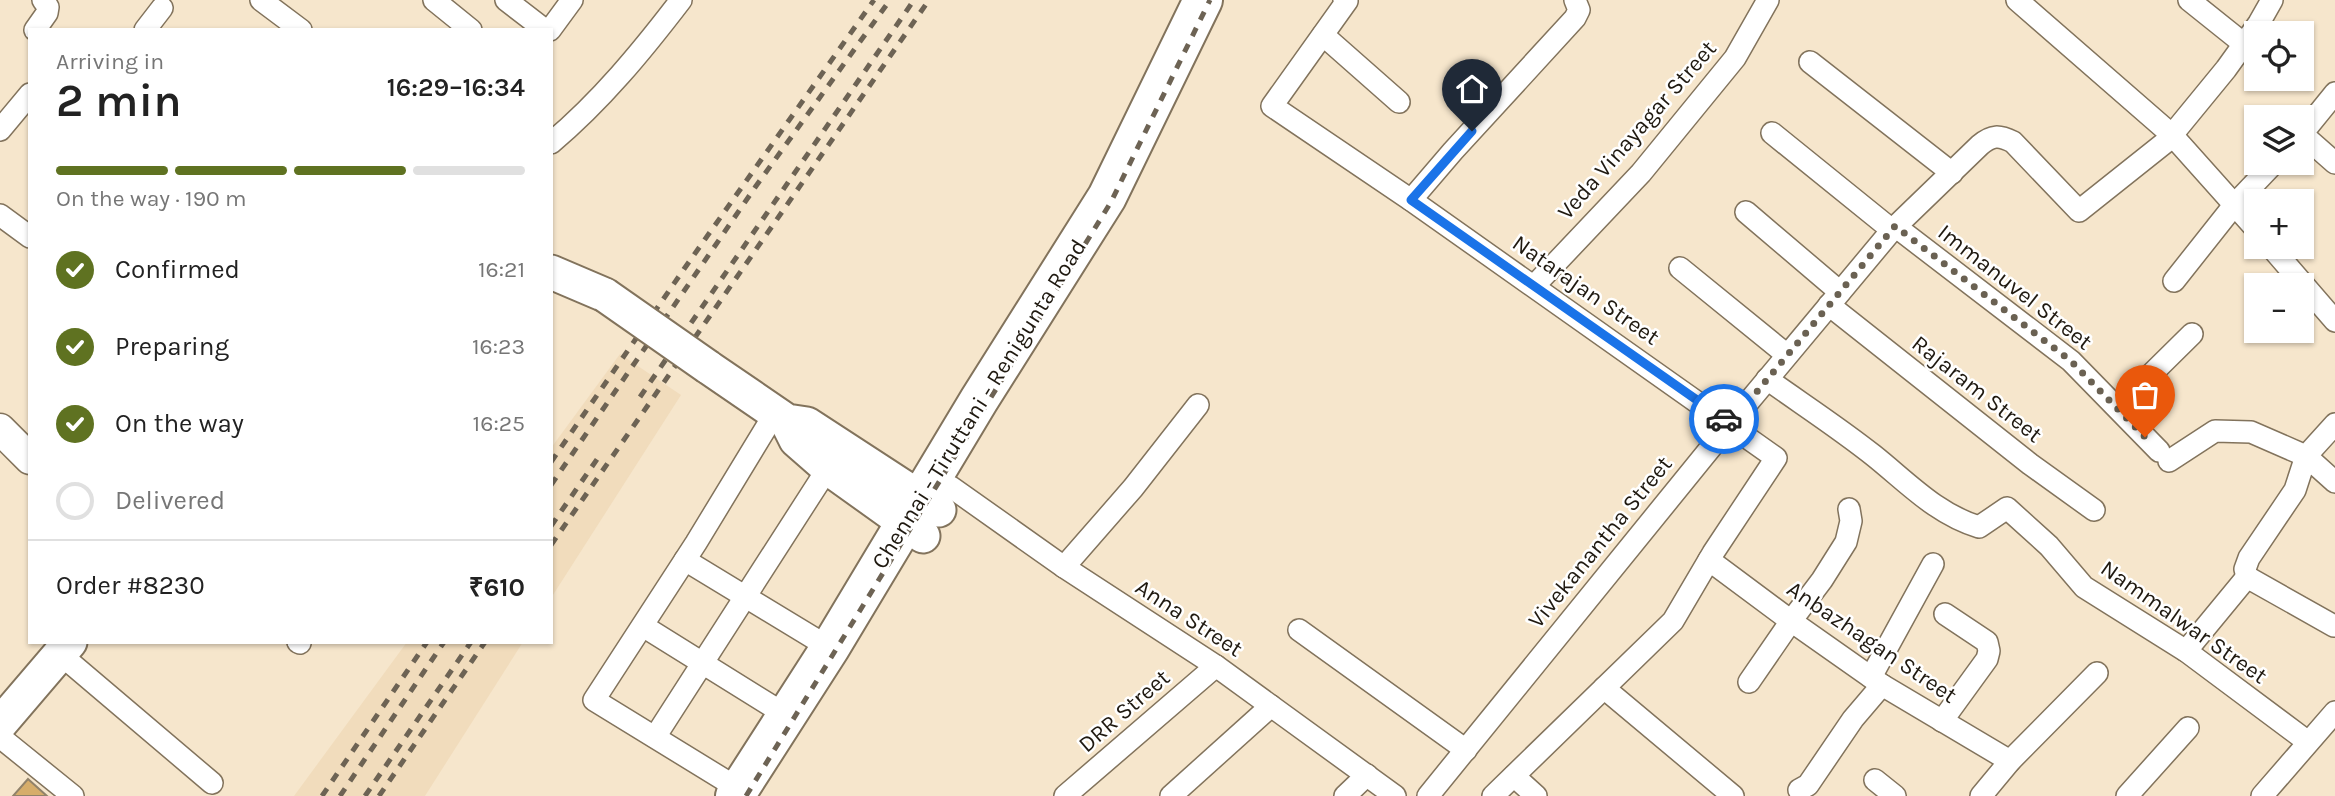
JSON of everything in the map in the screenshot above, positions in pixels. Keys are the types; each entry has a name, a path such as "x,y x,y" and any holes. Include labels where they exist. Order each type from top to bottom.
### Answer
{"highway":[{"name":"Chennai - Tiruttani - Renigunta Road","path":"746,794 1109,236 1205,1"},
{"name":"Chennai - Tiruttani - Renigunta Road","path":"746,794 786,715 826,669"}],"main road":[{"path":"553,273 606,295 781,417 807,424 928,511"},
{"path":"781,417 796,440 828,468 928,511"},
{"path":"0,429 28,456"},
{"path":"0,696 59,646"},
{"path":"0,724 59,646"}],"street":[{"path":"36,28 47,13 48,7 43,0"},
{"path":"261,0 298,28"},
{"path":"434,0 469,28"},
{"path":"506,0 544,28"},
{"path":"549,28 572,0"},
{"path":"553,140 579,120 637,58 681,0"},
{"path":"1345,0 1347,1 1323,35 1399,102"},
{"name":"Veda Vinayagar Street","path":"1534,286 1657,154 1735,58 1768,0"},
{"path":"2017,0 2172,135 2244,215"},
{"path":"2172,135 2244,44 2189,0"},
{"path":"2259,21 2273,0"},
{"path":"147,28 162,8"},
{"path":"1411,200 1575,9"},
{"name":"Natarajan Street","path":"1323,35 1272,106 1411,200 1776,458 1709,560"},
{"path":"1810,62 1951,173"},
{"path":"2314,120 2335,93"},
{"path":"0,130 25,108"},
{"name":"Immanuvel Street","path":"1772,133 2071,361 2164,456 2216,431 2251,432 2306,456"},
{"name":"Vivekanantha Street","path":"1428,796 1730,424 1894,228 1988,138 2000,136 2013,142 2079,211 2172,135"},
{"path":"2314,145 2335,163"},
{"path":"2174,281 2235,204 2263,175"},
{"name":"Rajaram Street","path":"1746,212 1835,299 2030,464 2094,510"},
{"path":"0,215 28,236"},
{"path":"2281,259 2335,321"},
{"path":"1679,268 1787,355"},
{"path":"2118,407 2192,334"},
{"name":"Nammalwar Street","path":"1767,379 1872,454 1938,508 1963,522 1979,527 2007,508 2049,546 2084,587 2186,651 2308,742"},
{"path":"1064,567 1133,488 1198,405"},
{"path":"746,794 594,700 781,417"},
{"path":"2334,626 2247,577 2245,569 2249,558 2295,490 2306,456 2335,424"},
{"path":"2306,456 2335,482"},
{"path":"655,737 828,468"},
{"path":"1749,682 1846,542 1851,521 1849,509"},
{"name":"Anna Street","path":"928,511 1064,567 1216,666 1395,796"},
{"path":"685,560 746,596 826,669"},
{"path":"1493,796 1674,621 1709,560"},
{"name":"Anbazhagan Street","path":"1709,560 1876,681 2010,761"},
{"path":"1799,790 1803,790 1812,779 1876,681 1933,564"},
{"path":"2186,651 2247,577"},
{"path":"1942,721 1987,659 1989,651 1987,642 1945,614"},
{"path":"643,626 786,715"},
{"path":"1299,630 1466,750"},
{"path":"59,646 212,783"},
{"name":"DRR Street","path":"1065,796 1216,666"},
{"path":"1980,796 2010,761 2097,673"},
{"path":"1604,688 1733,796"},
{"path":"1171,796 1271,706"},
{"path":"2262,796 2308,742 2331,724"},
{"path":"2127,796 2188,728"},
{"path":"0,737 74,796"},
{"path":"1345,796 1367,775"},
{"path":"1514,776 1536,796"},
{"path":"1875,780 1895,796"}],"shaded area":[{"path":"620,354 681,395 553,595 553,445"},
{"path":"406,644 522,644 425,796 294,796"}],"building":[{"path":"28,779 47,796 13,796"}],"railway":[{"path":"553,459 874,0"},
{"path":"553,482 756,186 890,0"},
{"path":"640,397 914,0"},
{"path":"553,542 929,0"},
{"path":"746,796 1111,202 1210,0"},
{"path":"553,523 602,452"},
{"path":"322,796 426,644"},
{"path":"340,796 443,644"},
{"path":"365,796 470,644"},
{"path":"379,796 484,644"}],"way so far":[{"path":"1724,419 1730,424 1895,226 2071,361 2145,437"}],"route":[{"path":"1472,131 1411,200 1724,419"}]}
